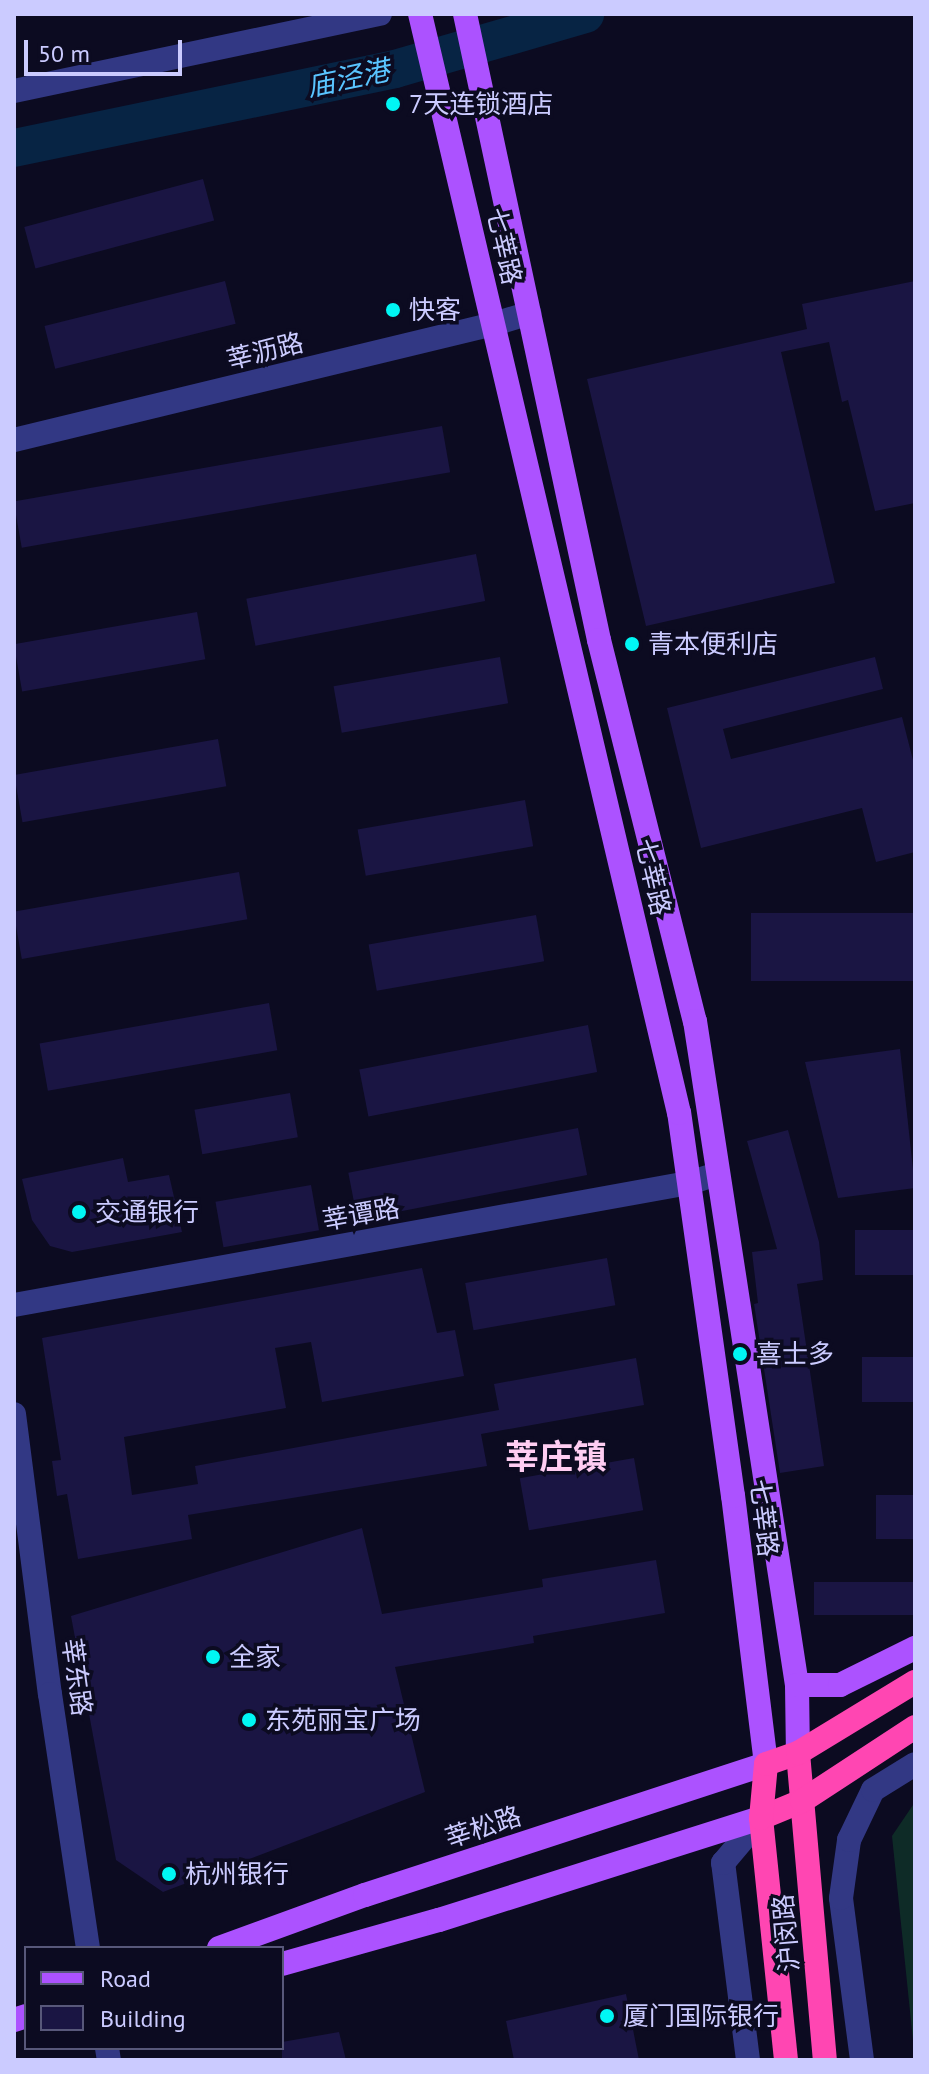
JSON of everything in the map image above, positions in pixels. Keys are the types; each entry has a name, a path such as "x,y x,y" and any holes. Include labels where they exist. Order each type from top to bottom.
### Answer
{"highway":[{"path":"766,1764 798,1753 915,1682"},
{"path":"761,1818 802,1801 915,1727"},
{"name":"沪闵路","path":"798,1753 825,2060"},
{"name":"沪闵路","path":"766,1764 761,1818 786,2060"}],"main road":[{"name":"七莘路","path":"466,18 599,640 695,1021 797,1685 798,1753"},
{"name":"七莘路","path":"423,24 679,1113 766,1764"},
{"path":"797,1685 840,1685 915,1648"},
{"name":"莘松路","path":"225,1946 365,1895 766,1764"},
{"path":"284,1963 439,1920 761,1818"}],"street":[{"path":"14,91 380,14"},
{"name":"莘沥路","path":"14,440 529,313"},
{"name":"莘谭路","path":"14,1305 689,1183 717,1174"},
{"name":"莘东路","path":"14,1414 50,1694 88,1946"},
{"path":"862,2060 841,1898 849,1840 873,1790 915,1764"},
{"path":"748,2060 723,1863 761,1818"}],"green space":[{"path":"915,1802 915,2060 892,1836"}],"building":[{"path":"203,179 214,221 35,268 24,227"},
{"path":"225,281 236,324 55,369 45,326"},
{"path":"915,281 915,503 875,511 848,400 842,402 829,342 781,352 835,583 646,626 587,379 807,329 802,304"},
{"path":"442,426 450,472 22,548 14,501"},
{"path":"476,554 485,601 255,646 246,599"},
{"path":"197,612 205,659 22,692 14,644"},
{"path":"500,657 508,703 342,733 334,686"},
{"path":"875,657 883,689 723,729 731,759 902,717 915,768 915,852 876,862 862,808 701,848 667,708"},
{"path":"218,739 226,786 22,822 14,775"},
{"path":"525,800 533,846 366,876 358,830"},
{"path":"239,872 247,919 22,959 14,912"},
{"path":"751,913 915,913 915,981 751,981"},
{"path":"536,915 544,961 377,991 369,945"},
{"path":"269,1003 277,1050 48,1091 40,1043"},
{"path":"588,1025 597,1072 368,1117 359,1069"},
{"path":"900,1049 915,1188 838,1198 805,1062"},
{"path":"290,1093 298,1137 202,1154 194,1110"},
{"path":"578,1128 587,1175 357,1220 348,1173"},
{"path":"788,1130 819,1242 823,1280 797,1284 824,1466 780,1473 754,1304 758,1303 752,1252 777,1249 747,1141"},
{"path":"123,1158 128,1182 169,1175 182,1232 72,1252 50,1246 32,1220 22,1179"},
{"path":"311,1185 319,1230 223,1247 215,1202"},
{"path":"855,1230 915,1230 915,1275 855,1275"},
{"path":"607,1258 615,1305 474,1330 465,1283"},
{"path":"422,1268 437,1333 455,1330 464,1376 322,1402 311,1342 275,1348 286,1408 124,1437 132,1495 198,1484 195,1466 499,1410 494,1384 636,1358 644,1405 481,1434 487,1466 188,1515 192,1539 78,1559 67,1494 57,1496 52,1461 61,1460 42,1338"},
{"path":"862,1357 915,1357 915,1402 862,1402"},
{"path":"634,1458 643,1510 529,1530 520,1478"},
{"path":"876,1495 915,1495 915,1539 876,1539"},
{"name":"东苑丽宝广场","path":"362,1528 382,1614 543,1587 542,1579 656,1560 665,1613 533,1636 534,1643 395,1667 425,1792 163,1892 116,1860 71,1616"},
{"path":"814,1582 915,1582 915,1615 814,1615"},
{"path":"626,1994 639,2060 514,2060 506,2021"},
{"path":"339,2032 346,2060 282,2060 284,2042"}],"waterway":[{"name":"庙泾港","path":"14,148 395,69 585,14"}],"place":[{"name":"7天连锁酒店","path":"393,104"},
{"name":"快客","path":"393,310"},
{"name":"青本便利店","path":"632,644"},
{"name":"交通银行","path":"79,1212"},
{"name":"喜士多","path":"740,1354"},
{"name":"全家","path":"213,1657"},
{"name":"东苑丽宝广场","path":"249,1720"},
{"name":"杭州银行","path":"169,1874"},
{"name":"厦门国际银行","path":"607,2016"}],"district":[{"name":"莘庄镇","path":"556,1457"}]}
